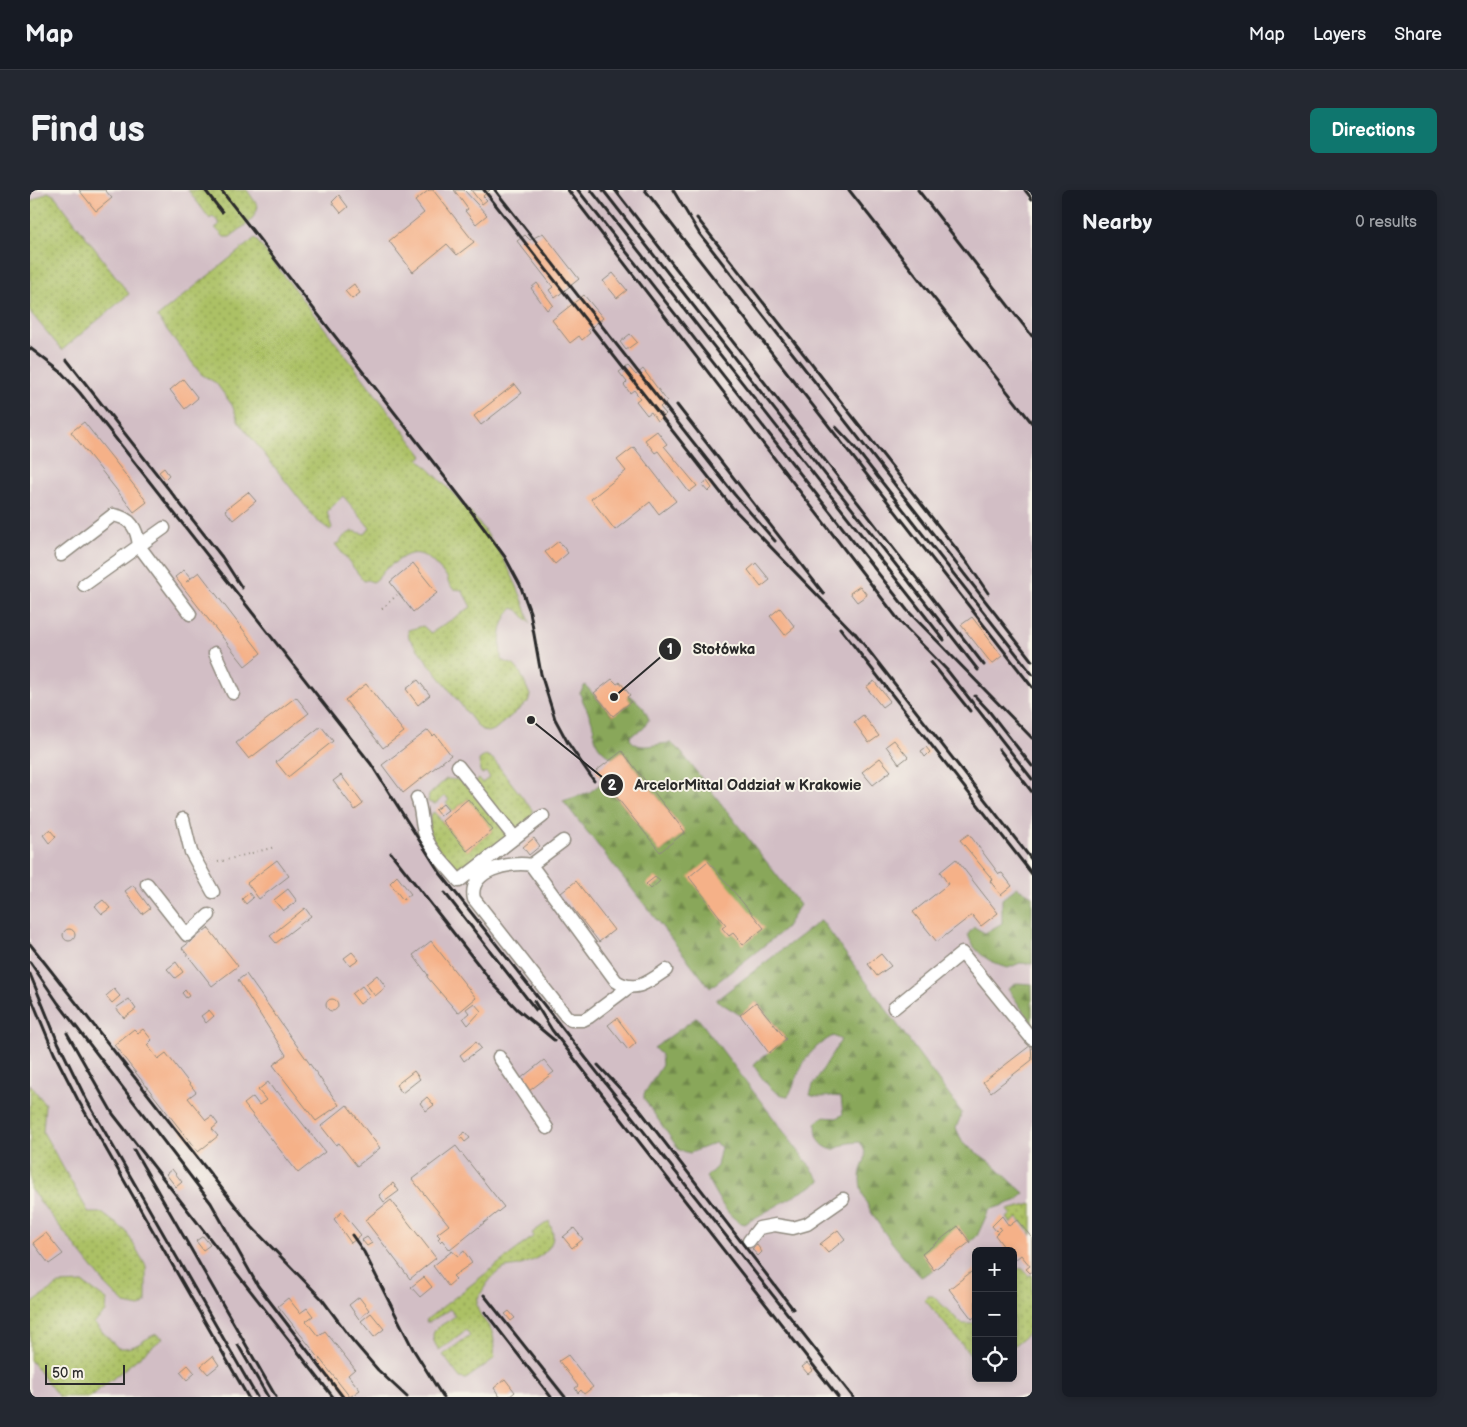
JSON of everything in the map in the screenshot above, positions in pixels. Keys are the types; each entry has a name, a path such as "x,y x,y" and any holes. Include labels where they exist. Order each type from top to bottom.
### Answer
{"lane":[{"path":"61,555 113,515 123,517 132,524 138,534 139,546 190,614"},
{"path":"84,585 164,528"},
{"path":"215,653 233,693"},
{"path":"458,766 515,838"},
{"path":"417,798 421,808 423,830 427,841 460,881 544,816"},
{"path":"183,819 190,852 213,892"},
{"path":"563,841 531,865 513,863 495,868 478,881 473,894 474,899 571,1020 583,1020 628,987"},
{"path":"531,865 616,981 628,987 641,986 666,970"},
{"path":"148,884 187,935 209,915"},
{"path":"894,1008 962,953 1032,1039"},
{"path":"499,1058 547,1128"},
{"path":"750,1241 759,1228 775,1225 793,1228 807,1224 843,1200"}],"path":[{"path":"382,609 397,595"},
{"path":"218,862 275,847"}],"shaded area":[{"path":"30,190 1032,190 1032,1397 30,1397"}],"green space":[{"path":"188,190 247,190 258,206 254,216 247,224 230,237 224,237 215,228 220,224 213,216 210,219"},
{"path":"48,192 55,196 129,294 62,350 30,312 30,202"},
{"path":"255,238 423,456 419,459 456,496 487,533 511,574 530,623 518,610 513,608 508,614 501,632 501,660 514,665 520,672 530,695 528,702 494,730 487,732 479,728 409,638 408,630 423,626 431,633 471,607 462,590 453,589 448,582 448,578 432,561 421,554 408,555 400,559 373,582 364,581 335,544 339,543 344,536 353,531 365,534 370,528 343,496 327,512 332,528 330,530 316,520 239,422 232,405 216,383 201,374 157,317"},
{"path":"585,685 613,716 631,702 627,697 630,695 643,707 649,719 643,729 631,735 630,739 634,743 643,746 671,743 681,752 800,905 784,930 710,988 563,801 590,792 604,781 660,852 685,832 622,751 612,758 597,743 592,722 580,693"},
{"path":"486,755 493,759 533,811 531,819 466,869 453,868 429,837 430,815 434,812 467,851 493,830 468,799 453,811 446,803 449,800 445,796 435,804 428,802 429,795 446,779 461,780 467,788 479,779 482,783 490,777 486,772 482,774 480,771 479,760"},
{"path":"1017,887 1032,896 1032,964 1020,963 1008,968 995,963 978,952 970,941 968,934 974,927 985,933 1002,923 1002,899"},
{"path":"821,920 962,1113 956,1128 963,1143 990,1162 1024,1193 1018,1200 989,1210 977,1236 970,1242 958,1227 923,1254 934,1270 921,1277 883,1231 867,1204 860,1179 865,1153 860,1142 848,1143 833,1150 824,1146 819,1141 816,1123 822,1117 837,1118 843,1114 841,1097 817,1097 810,1095 813,1085 841,1040 833,1036 816,1047 801,1067 788,1096 782,1095 768,1085 754,1066 756,1062 786,1039 757,1002 740,1015 716,1000"},
{"path":"1017,983 1032,984 1032,1024 1008,989"},
{"path":"697,1017 821,1181 744,1224 727,1211 706,1177 717,1166 721,1147 715,1143 690,1153 679,1150 644,1099 644,1094 662,1065 661,1055 654,1048"},
{"path":"30,1084 45,1104 43,1132 89,1213 102,1213 126,1231 146,1266 146,1303 140,1307 125,1304 106,1285 30,1189"},
{"path":"1032,1204 1032,1235 1018,1218 1011,1223 1007,1218 1011,1214 1008,1210"},
{"path":"549,1221 553,1235 552,1241 545,1252 529,1262 499,1271 487,1283 481,1293 477,1306 492,1332 495,1358 466,1379 460,1378 443,1355 470,1335 466,1330 439,1350 433,1338 434,1333 439,1326 455,1316 450,1309 430,1322 426,1322 427,1319 534,1236 532,1233"},
{"path":"1017,1268 1023,1269 1029,1276 1032,1274 1032,1331 1017,1343"},
{"path":"83,1283 107,1300 106,1312 94,1323 118,1348 135,1346 157,1334 163,1338 90,1397 59,1397 30,1360 30,1305 59,1284"},
{"path":"927,1296 933,1296 962,1324 972,1324 972,1356 924,1299"}],"building":[{"path":"79,190 105,190 112,198 96,211"},
{"path":"429,190 433,190 474,242 457,255 447,244 413,272 389,241 424,213 415,201"},
{"path":"454,190 464,190 487,215 476,224 465,211 468,209"},
{"path":"471,190 490,190 483,196 487,200 482,204"},
{"path":"339,195 348,207 341,213 332,202"},
{"path":"543,233 579,279 555,298 549,290 553,287 517,241 525,235 530,240"},
{"path":"613,273 627,290 617,298 603,281"},
{"path":"537,283 553,305 547,310 531,288"},
{"path":"354,284 360,293 352,299 345,291"},
{"path":"584,295 603,318 588,330 590,333 582,340 579,336 570,343 552,320"},
{"path":"630,334 637,342 626,350 620,342"},
{"path":"628,366 636,375 643,369 667,401 660,407 666,414 657,421 651,412 647,415 636,401 640,398 634,390 630,393 624,385 627,382 619,372"},
{"path":"183,379 198,398 185,409 170,390"},
{"path":"515,384 522,393 481,425 474,416"},
{"path":"84,422 147,502 134,512 71,432"},
{"path":"657,431 667,444 664,446 697,486 689,492 658,451 655,453 645,440"},
{"path":"634,447 676,501 659,514 650,502 615,530 591,499 626,471 617,460"},
{"path":"164,468 169,475 165,479 159,472"},
{"path":"707,481 712,488 708,492 702,485"},
{"path":"248,492 256,501 233,520 225,510"},
{"path":"559,541 568,553 555,564 545,552"},
{"path":"413,563 437,593 413,612 390,582"},
{"path":"756,563 770,580 761,587 748,570"},
{"path":"184,570 191,578 186,582 199,572 261,653 245,666 175,577"},
{"path":"860,586 867,595 857,602 850,593"},
{"path":"780,608 795,627 785,635 770,616"},
{"path":"972,617 1002,656 992,664 961,625"},
{"path":"612,679 617,684 620,682 630,695 627,697 631,702 613,716 594,693"},
{"path":"418,680 430,695 418,705 406,689"},
{"path":"874,681 890,701 882,707 866,687"},
{"path":"366,684 404,732 383,748 345,700"},
{"path":"296,697 309,713 249,759 236,743"},
{"path":"863,715 879,736 869,743 854,722"},
{"path":"321,726 333,741 288,777 276,762"},
{"path":"428,730 433,736 435,734 451,755 403,793 382,765"},
{"path":"894,740 908,757 899,764 886,746"},
{"path":"926,747 930,752 925,757 921,751"},
{"path":"622,751 685,832 660,852 596,771"},
{"path":"880,758 891,771 873,785 862,772"},
{"path":"341,775 363,804 355,810 333,781"},
{"path":"468,799 493,830 467,851 442,821"},
{"path":"443,804 448,810 440,816 435,810"},
{"path":"50,830 56,837 49,843 43,835"},
{"path":"969,834 999,874 1002,873 1012,886 1001,895 990,881 993,880 960,840"},
{"path":"534,838 540,846 529,855 523,847"},
{"path":"956,859 998,913 981,926 972,915 937,942 913,912 948,884 940,872"},
{"path":"277,860 289,876 259,899 247,883"},
{"path":"708,861 764,928 743,945 733,933 729,936 722,928 726,925 689,877"},
{"path":"397,876 411,894 403,900 390,883"},
{"path":"655,877 660,881 651,889 646,884"},
{"path":"576,881 614,930 599,942 561,893"},
{"path":"133,885 150,908 142,914 125,891"},
{"path":"288,889 297,901 283,911 274,900"},
{"path":"249,893 253,898 246,904 242,899"},
{"path":"103,900 110,908 102,914 95,906"},
{"path":"305,908 311,916 276,943 270,936"},
{"path":"208,928 238,966 212,986 182,948"},
{"path":"71,929 74,930 74,940 67,941 64,940 63,933 64,930"},
{"path":"431,941 476,998 458,1013 427,977 428,975 413,955"},
{"path":"352,952 359,960 350,966 344,958"},
{"path":"881,954 891,966 877,976 868,964"},
{"path":"176,962 183,972 175,978 167,969"},
{"path":"246,974 339,1105 316,1121 273,1065 286,1055 238,980"},
{"path":"377,975 386,987 375,996 366,984"},
{"path":"362,986 370,996 360,1004 352,994"},
{"path":"114,989 120,996 112,1003 106,996"},
{"path":"185,990 189,996 186,998 182,993"},
{"path":"129,999 136,1009 124,1018 116,1008"},
{"path":"330,999 334,999 338,1005 334,1011 330,1011 326,1007 326,1003"},
{"path":"756,1002 786,1039 769,1053 740,1015"},
{"path":"474,1003 481,1011 468,1025 463,1018 469,1013 466,1009"},
{"path":"209,1010 214,1016 206,1023 201,1016"},
{"path":"617,1018 636,1043 628,1050 608,1025"},
{"path":"134,1029 138,1033 143,1029 152,1040 147,1045 158,1059 166,1053 196,1092 188,1098 206,1120 212,1116 218,1124 212,1129 218,1136 198,1152 114,1045"},
{"path":"476,1042 481,1048 464,1061 460,1055"},
{"path":"1031,1045 1032,1060 991,1092 983,1082"},
{"path":"544,1060 554,1072 529,1091 520,1079"},
{"path":"414,1071 420,1079 402,1093 396,1085"},
{"path":"268,1082 325,1152 298,1173 244,1104 253,1097 259,1105 266,1100 258,1090"},
{"path":"427,1097 434,1105 426,1111 420,1103"},
{"path":"347,1105 380,1148 357,1166 339,1143 336,1145 321,1126"},
{"path":"465,1132 470,1138 465,1142 460,1136"},
{"path":"456,1146 504,1207 450,1250 442,1240 440,1242 438,1239 440,1237 437,1234 449,1225 412,1179"},
{"path":"172,1169 182,1182 176,1187 166,1174"},
{"path":"393,1183 399,1191 384,1202 379,1195"},
{"path":"391,1200 436,1258 410,1279 365,1220"},
{"path":"342,1212 361,1235 351,1243 334,1219"},
{"path":"1002,1216 1009,1226 1017,1220 1032,1238 1032,1272 1030,1273 1026,1269 1030,1266 1021,1255 1017,1258 1017,1247 1004,1247 995,1235 1001,1229 1000,1227 996,1231 992,1226"},
{"path":"958,1226 970,1242 934,1270 922,1254"},
{"path":"574,1228 583,1239 572,1248 563,1237"},
{"path":"838,1230 845,1239 828,1253 820,1244"},
{"path":"46,1233 63,1254 49,1264 33,1243"},
{"path":"203,1236 210,1245 203,1250 196,1241"},
{"path":"367,1237 372,1243 367,1246 362,1240"},
{"path":"757,1245 762,1252 758,1256 752,1249"},
{"path":"452,1251 458,1256 464,1251 472,1263 453,1276 456,1279 448,1286 433,1266"},
{"path":"972,1271 972,1319 949,1289"},
{"path":"424,1277 432,1287 420,1297 411,1287"},
{"path":"359,1297 369,1310 359,1319 349,1305"},
{"path":"288,1298 300,1313 307,1308 313,1316 306,1321 318,1336 325,1331 355,1369 348,1375 360,1390 350,1397 278,1306"},
{"path":"509,1311 515,1318 511,1321 505,1314"},
{"path":"371,1313 384,1329 374,1337 361,1321"},
{"path":"568,1355 593,1387 584,1394 581,1390 578,1393 575,1388 578,1386 559,1361"},
{"path":"213,1356 219,1365 208,1374 201,1366"},
{"path":"807,1363 813,1370 808,1374 802,1367"},
{"path":"188,1365 195,1373 187,1380 180,1372"},
{"path":"505,1379 515,1392 509,1397 500,1397 494,1388"}],"railway":[{"path":"205,190 222,212"},
{"path":"221,190 505,557 520,585 530,612 541,674 555,719 568,743 594,781"},
{"path":"484,190 732,507 859,638"},
{"path":"495,190 734,494 775,541"},
{"path":"568,190 901,623 947,670 1032,779"},
{"path":"578,190 907,610 1032,738"},
{"path":"591,190 944,640"},
{"path":"603,190 978,670"},
{"path":"615,190 984,665"},
{"path":"645,190 1032,687"},
{"path":"673,190 699,233 1032,661"},
{"path":"849,190 1032,423"},
{"path":"918,190 1032,336"},
{"path":"1025,190 1032,199"},
{"path":"697,218 969,565 988,593"},
{"path":"30,348 61,372 80,393 371,764 440,873 853,1397"},
{"path":"67,360 222,557 242,588"},
{"path":"677,405 824,594"},
{"path":"836,427 852,444 1032,674"},
{"path":"840,628 1032,874"},
{"path":"855,633 1032,860"},
{"path":"931,662 970,711"},
{"path":"975,696 1032,766"},
{"path":"999,749 1032,792"},
{"path":"391,853 495,986 517,1009 554,1040"},
{"path":"445,893 536,1010"},
{"path":"30,944 252,1227 321,1298 353,1341 378,1370 407,1397"},
{"path":"30,962 58,1003 211,1203 258,1286 343,1397"},
{"path":"30,974 57,1040 86,1099 257,1397"},
{"path":"30,995 54,1053 78,1100 248,1397"},
{"path":"534,1001 552,1030 838,1397"},
{"path":"67,1033 113,1114 333,1397"},
{"path":"598,1065 639,1109 793,1309"},
{"path":"134,1150 276,1397"},
{"path":"352,1235 364,1252 413,1349 443,1397"},
{"path":"484,1295 565,1397"},
{"path":"485,1312 551,1397"},
{"path":"238,1345 268,1397"}],"place":[{"name":"Stołówka","path":"614,697"},
{"name":"ArcelorMittal Oddział w Krakowie","path":"531,720"}]}
